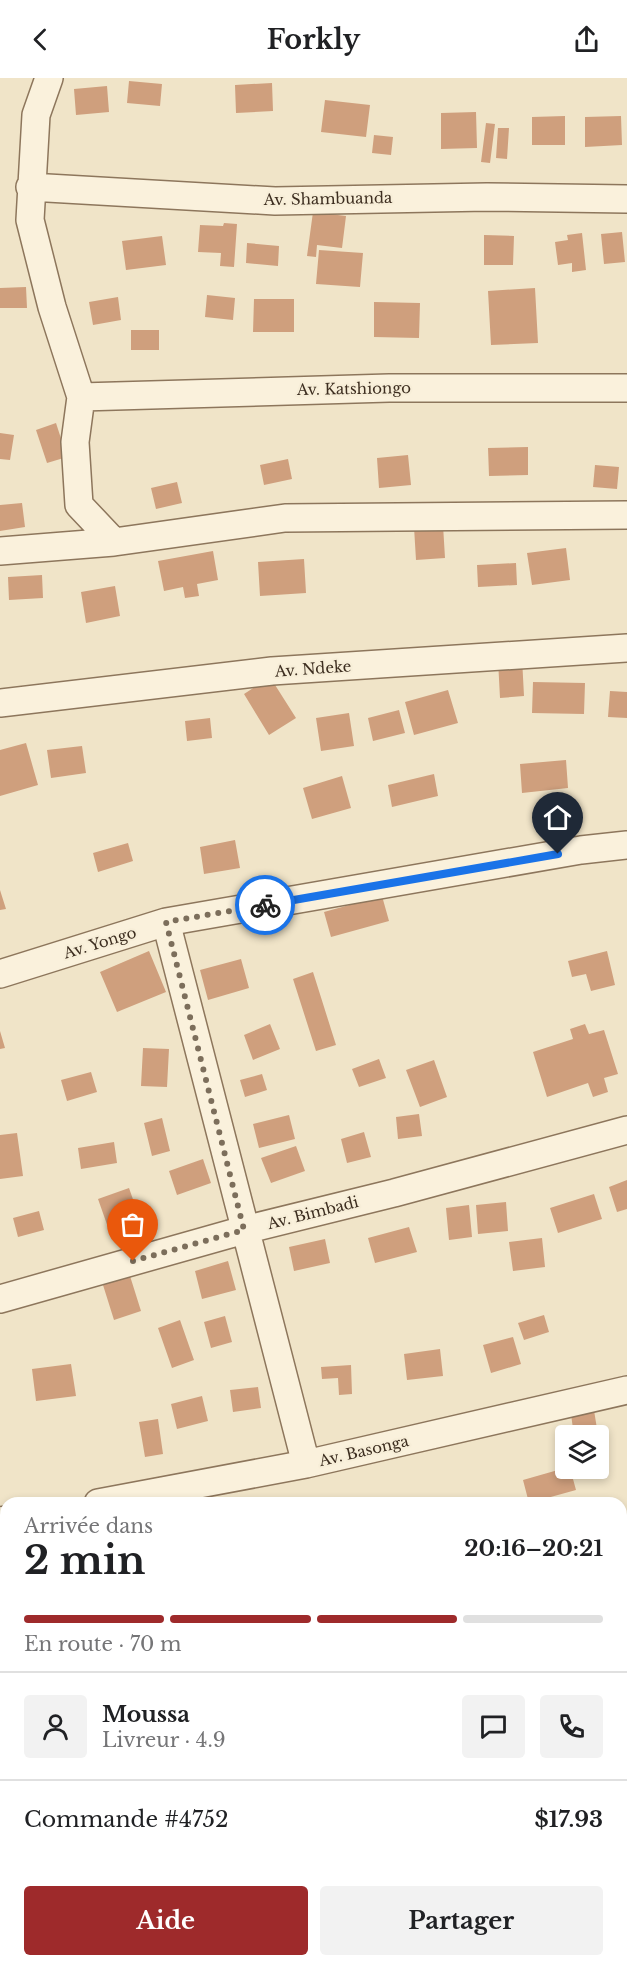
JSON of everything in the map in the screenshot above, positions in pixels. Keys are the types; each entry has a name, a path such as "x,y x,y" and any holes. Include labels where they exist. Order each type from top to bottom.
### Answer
{"street":[{"path":"49,78 36,115 30,187 30,220 52,306 81,397 75,442 79,505 114,542"},
{"name":"Av. Shambuanda","path":"30,187 275,201 488,197 627,199"},
{"name":"Av. Katshiongo","path":"81,397 389,388 627,388"},
{"path":"0,551 114,542 285,518 627,515"},
{"name":"Av. Ndeke","path":"0,703 272,671 627,648"},
{"name":"Av. Yongo","path":"0,974 166,922 581,850 627,845"},
{"path":"166,922 306,1464"},
{"name":"Av. Bimbadi","path":"0,1299 244,1230 394,1193 627,1130"},
{"name":"Av. Basonga","path":"130,1497 306,1464 627,1390"}],"building":[{"path":"129,81 162,84 160,106 127,103"},
{"path":"272,83 273,111 236,113 235,85"},
{"path":"107,86 109,112 76,115 74,89"},
{"path":"325,100 370,105 366,137 321,132"},
{"path":"476,112 477,148 441,149 441,113"},
{"path":"565,116 565,145 532,145 532,117"},
{"path":"621,116 622,145 585,147 585,117"},
{"path":"486,123 495,124 490,163 481,162"},
{"path":"498,128 509,128 507,159 496,158"},
{"path":"374,135 393,137 391,155 372,153"},
{"path":"313,212 346,216 342,248 317,245 316,257 307,256"},
{"path":"224,223 237,224 234,267 220,266 221,253 198,252 200,225 223,226"},
{"path":"622,232 625,262 604,264 601,234"},
{"path":"582,233 586,270 572,272 572,263 558,265 555,242 568,240 567,235"},
{"path":"484,235 514,236 513,265 484,265"},
{"path":"162,236 166,265 126,270 122,241"},
{"path":"247,243 279,246 278,266 246,263"},
{"path":"319,250 363,253 360,287 316,284"},
{"path":"26,287 27,308 0,308 0,288"},
{"path":"535,288 538,343 491,345 488,291"},
{"path":"207,295 235,298 233,320 205,317"},
{"path":"118,297 121,320 93,325 89,302"},
{"path":"254,299 294,299 294,332 253,332"},
{"path":"374,302 420,303 419,338 374,337"},
{"path":"131,330 159,330 159,350 131,350"},
{"path":"56,423 67,457 47,463 36,430"},
{"path":"0,433 14,435 10,460 0,459"},
{"path":"528,447 528,475 489,476 488,448"},
{"path":"408,455 411,485 379,488 377,458"},
{"path":"288,459 292,479 264,485 260,465"},
{"path":"595,465 619,467 617,489 593,487"},
{"path":"177,482 182,503 156,509 151,488"},
{"path":"22,503 25,527 0,531 0,505"},
{"path":"443,525 445,558 416,560 414,527"},
{"path":"566,548 570,580 532,585 527,553"},
{"path":"213,551 218,580 197,584 199,596 185,598 183,587 164,591 158,561"},
{"path":"304,559 306,593 260,596 258,562"},
{"path":"516,563 517,585 478,587 477,565"},
{"path":"42,575 43,598 9,600 8,577"},
{"path":"115,586 120,616 86,623 81,592"},
{"path":"522,658 524,696 500,698 498,660"},
{"path":"270,677 296,718 269,735 244,694"},
{"path":"533,682 585,683 584,714 532,713"},
{"path":"448,690 458,723 414,735 405,702"},
{"path":"610,691 627,692 627,718 608,717"},
{"path":"399,710 405,733 373,741 368,718"},
{"path":"349,713 354,746 321,751 316,718"},
{"path":"210,718 212,738 187,741 185,721"},
{"path":"26,743 38,785 0,796 0,750"},
{"path":"82,746 86,773 51,778 47,750"},
{"path":"566,760 568,788 522,793 520,764"},
{"path":"434,774 438,796 392,807 388,785"},
{"path":"342,776 351,808 312,819 303,788"},
{"path":"235,840 240,868 204,874 200,847"},
{"path":"128,843 133,861 98,872 93,853"},
{"path":"0,890 6,909 0,910"},
{"path":"382,896 389,921 331,937 324,912"},
{"path":"149,951 166,992 117,1012 100,972"},
{"path":"607,951 615,985 591,991 586,974 572,977 568,961"},
{"path":"241,959 249,988 208,1000 200,970"},
{"path":"313,972 336,1045 316,1051 293,979"},
{"path":"270,1024 280,1049 253,1060 244,1035"},
{"path":"585,1024 589,1034 604,1030 618,1074 604,1078 608,1092 593,1097 588,1083 547,1097 533,1052 573,1039 570,1029"},
{"path":"0,1031 5,1048 0,1049"},
{"path":"143,1048 169,1049 167,1087 141,1086"},
{"path":"379,1059 386,1078 359,1087 352,1069"},
{"path":"434,1060 447,1097 420,1107 406,1070"},
{"path":"91,1072 97,1092 67,1101 61,1080"},
{"path":"262,1074 267,1090 245,1097 240,1080"},
{"path":"419,1114 422,1136 398,1139 396,1117"},
{"path":"289,1115 295,1139 259,1148 253,1124"},
{"path":"162,1118 170,1151 152,1156 144,1123"},
{"path":"364,1132 371,1157 347,1163 341,1139"},
{"path":"17,1133 23,1176 0,1179 0,1135"},
{"path":"114,1142 117,1163 81,1169 78,1148"},
{"path":"296,1146 305,1171 271,1183 261,1158"},
{"path":"203,1159 211,1183 177,1195 169,1171"},
{"path":"627,1180 627,1209 617,1212 609,1187"},
{"path":"129,1188 141,1222 110,1233 98,1199"},
{"path":"594,1194 602,1219 558,1233 550,1208"},
{"path":"506,1202 508,1231 478,1234 476,1205"},
{"path":"469,1205 472,1237 449,1240 446,1208"},
{"path":"39,1211 44,1230 18,1237 13,1218"},
{"path":"409,1227 417,1252 375,1263 368,1238"},
{"path":"542,1238 545,1267 513,1271 509,1242"},
{"path":"325,1239 330,1263 294,1271 289,1247"},
{"path":"228,1261 236,1290 202,1299 195,1271"},
{"path":"130,1276 141,1311 114,1320 103,1285"},
{"path":"544,1315 549,1332 524,1340 518,1323"},
{"path":"225,1316 232,1342 211,1348 204,1322"},
{"path":"180,1320 194,1360 172,1368 158,1328"},
{"path":"513,1337 521,1364 491,1373 483,1345"},
{"path":"440,1349 443,1376 407,1380 404,1354"},
{"path":"71,1364 76,1396 36,1401 32,1369"},
{"path":"351,1365 352,1394 339,1395 338,1378 322,1379 321,1367"},
{"path":"258,1387 261,1408 233,1412 230,1390"},
{"path":"202,1396 208,1421 177,1429 171,1404"},
{"path":"593,1404 596,1425 572,1425 570,1407"},
{"path":"158,1419 163,1454 145,1457 139,1422"},
{"path":"555,1471 555,1479 573,1479 576,1490 551,1497 527,1497 523,1480"}],"way so far":[{"path":"133,1261 244,1230 166,922 265,905"}],"route":[{"path":"265,905 558,854"}]}
